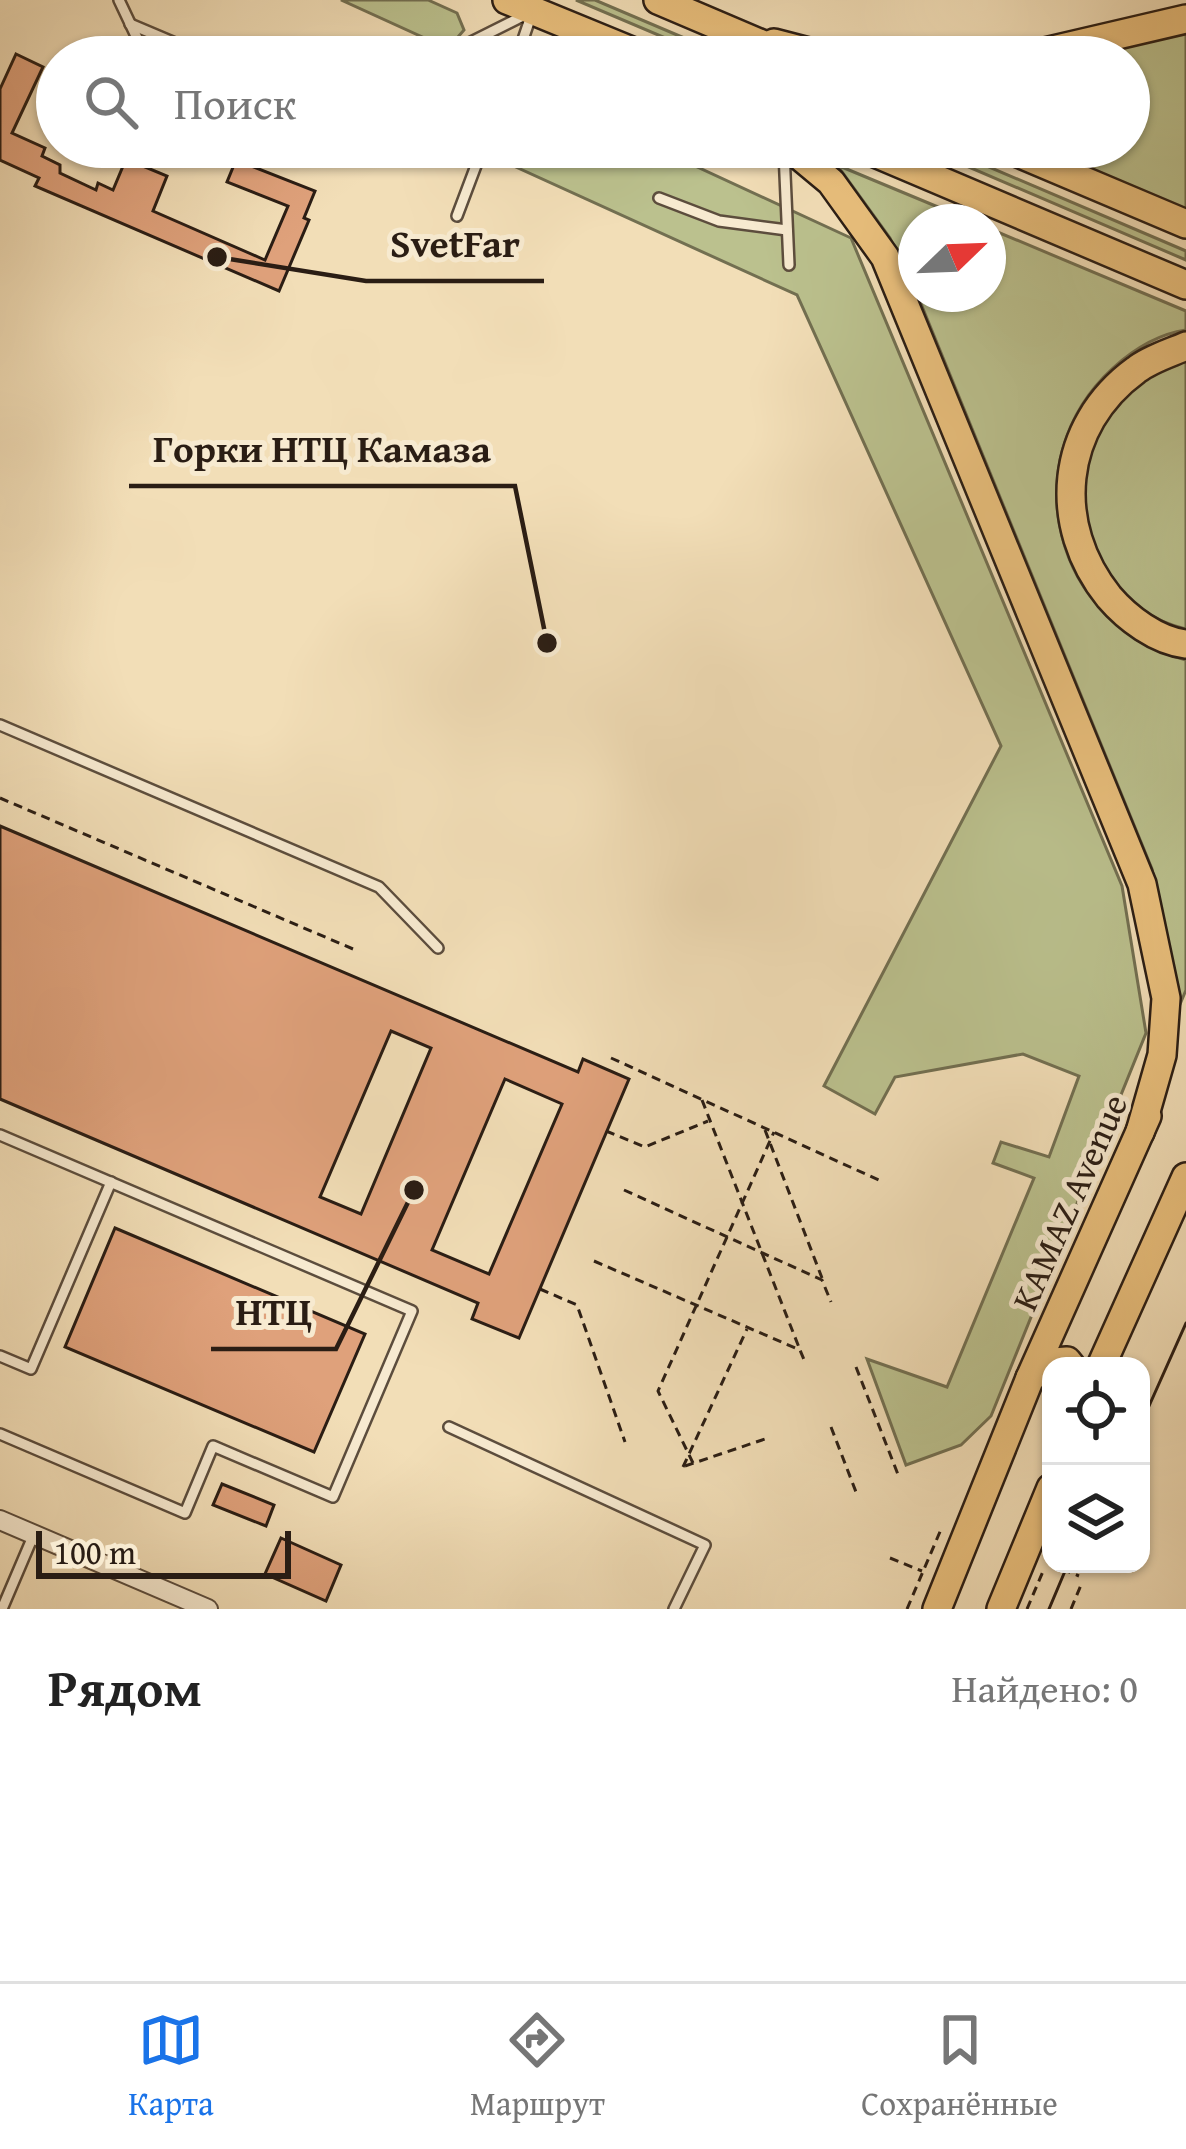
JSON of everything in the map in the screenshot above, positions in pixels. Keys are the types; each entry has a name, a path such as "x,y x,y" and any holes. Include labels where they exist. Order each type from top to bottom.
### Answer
{"main road":[{"path":"677,4 742,36"},
{"path":"520,6 594,36"},
{"path":"1113,36 1186,19"},
{"path":"732,32 747,36"},
{"path":"813,168 831,182 885,257 1142,884 1166,998 1162,1055 1140,1132"},
{"path":"910,168 1186,285"},
{"path":"1054,168 1186,224"},
{"path":"1186,346 1137,368 1100,405 1074,455 1070,515 1088,571 1125,615 1174,643 1186,644"},
{"name":"KAMAZ Avenue","path":"937,1609 1030,1378 1186,1024"},
{"path":"1105,1357 1186,1177"},
{"path":"1030,1378 1042,1370"},
{"path":"1000,1609 1042,1509"}],"street":[{"path":"0,1520 180,1603 208,1609"}],"lane":[{"path":"118,0 136,36"},
{"path":"474,36 520,6"},
{"path":"518,36 520,6"},
{"path":"130,24 158,36"},
{"path":"457,216 475,168"},
{"path":"786,168 789,265"},
{"path":"659,198 719,221 787,230"},
{"path":"0,725 379,887 438,948"},
{"path":"0,1135 412,1311 333,1497 213,1446 185,1513 0,1434"},
{"path":"0,1356 31,1370 111,1182"},
{"path":"449,1427 704,1544 674,1609"},
{"path":"2,1609 34,1534"}],"path":[{"path":"0,798 353,949"},
{"path":"610,1058 883,1182"},
{"path":"702,1099 805,1363"},
{"path":"606,1131 645,1147 710,1120"},
{"path":"764,1128 831,1302"},
{"path":"693,1463 658,1391 774,1132"},
{"path":"624,1190 822,1280"},
{"path":"594,1262 800,1350"},
{"path":"540,1289 577,1305 625,1442"},
{"path":"748,1328 683,1467 768,1438"},
{"path":"856,1366 899,1477"},
{"path":"830,1427 856,1492"},
{"path":"908,1609 942,1527"},
{"path":"890,1558 923,1571"},
{"path":"1028,1609 1042,1573"},
{"path":"1072,1573 1079,1576"},
{"path":"1071,1609 1081,1585"}],"green space":[{"path":"341,0 428,0 457,13 464,30 459,36 420,36"},
{"path":"576,0 595,0 680,36 661,36"},
{"path":"1186,27 1186,211 1084,168 1150,168 1150,36 1146,36"},
{"path":"518,168 699,168 851,238 1122,886 1146,1033 991,1416 961,1445 906,1465 867,1359 947,1387 1034,1178 993,1163 1001,1142 1049,1157 1079,1076 1023,1054 895,1077 875,1114 824,1086 1001,746 797,295"},
{"path":"839,168 931,204 898,204 898,255"},
{"path":"971,168 992,168 1186,251 1186,260"},
{"path":"1006,236 1186,311 1186,330 1156,339 1129,355 1082,406 1063,448 1057,492 1062,536 1078,577 1104,613 1141,641 1186,660 1186,990 1178,1009 1152,869 924,312 1006,312"},
{"path":"1186,355 1186,629 1140,608 1107,572 1087,526 1082,475 1097,432 1123,393"}],"building":[{"path":"16,54 36,64 36,82 12,133 36,144 36,168 60,168 60,173 96,190 98,183 113,190 122,168 148,168 167,176 153,211 265,260 288,206 227,182 233,168 256,168 315,191 304,218 309,220 279,291 35,186 39,178 0,160 0,89"},
{"path":"0,826 578,1072 583,1059 629,1079 519,1338 472,1319 478,1303 0,1099","holes":["391,1031 431,1048 361,1214 320,1197","505,1079 562,1104 489,1274 432,1250"]},
{"path":"115,1228 365,1334 314,1452 65,1347"},
{"path":"222,1484 274,1505 266,1526 213,1505"},
{"path":"281,1538 341,1565 326,1601 265,1574"}],"tram line":[{"path":"1150,1404 1186,1323"},
{"path":"1049,1609 1064,1573"}],"place":[{"name":"SvetFar","path":"217,257"},
{"name":"Горки НТЦ Камаза","path":"547,643"},
{"name":"НТЦ","path":"414,1190"}]}
